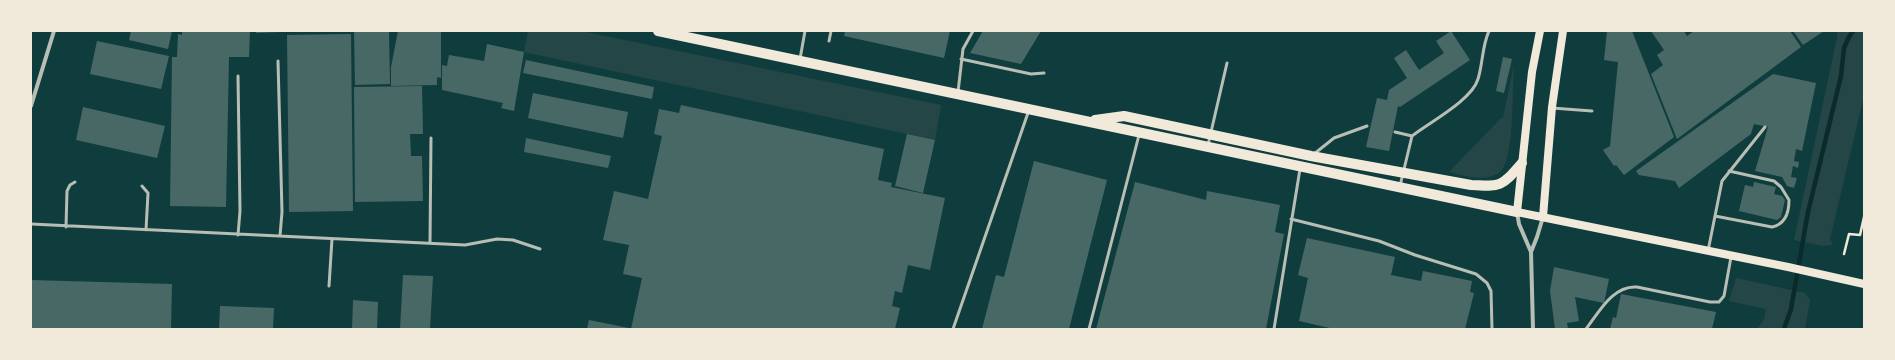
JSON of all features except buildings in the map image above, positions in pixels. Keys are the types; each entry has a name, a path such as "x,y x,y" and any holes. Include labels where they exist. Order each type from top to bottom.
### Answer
{"main road":[{"path":"658,31 1517,212 1788,266 1864,284"},
{"path":"1517,212 1532,72 1540,31"},
{"path":"1543,217 1552,108 1563,31"},
{"path":"1087,121 1124,116 1311,156 1471,185 1488,186 1507,182 1522,163"}],"street":[{"path":"31,106 54,31"},
{"path":"1517,212 1519,224 1531,252 1533,329"},
{"path":"1531,252 1538,237 1543,217"}],"lane":[{"path":"799,60 805,31"},
{"path":"829,40 831,31"},
{"path":"958,94 963,49 973,31"},
{"path":"1400,187 1412,136 1471,92 1479,77 1484,45 1490,31"},
{"path":"961,59 1031,74 1044,74"},
{"path":"278,60 282,212 280,236"},
{"path":"1208,146 1227,63"},
{"path":"238,76 240,211 238,234"},
{"path":"1552,108 1592,111"},
{"path":"953,329 1030,109"},
{"path":"1274,329 1300,166 1334,138 1367,126"},
{"path":"1708,251 1720,189 1728,171 1764,127"},
{"path":"1089,329 1140,132"},
{"path":"1395,132 1412,136"},
{"path":"430,243 431,138"},
{"path":"1714,216 1772,227 1781,223 1787,216 1789,200 1778,184 1774,181 1728,171"},
{"path":"66,227 67,191 70,185 75,182"},
{"path":"142,186 148,193 146,230"},
{"path":"1291,219 1379,241 1415,255 1476,274 1488,283 1491,291 1492,329"},
{"path":"31,224 66,227 465,245 497,240 513,240 540,249"},
{"path":"329,286 332,239"},
{"path":"1586,329 1615,293 1628,287 1637,287 1710,302 1719,302 1724,296 1731,255"}],"path":[{"path":"1844,254 1848,234 1860,235 1864,217"}],"shaded area":[{"path":"528,31 581,31 941,105 935,140 524,52"},
{"path":"1833,31 1864,31 1864,96 1830,239 1833,245 1823,246 1794,240 1838,33"},
{"path":"1514,65 1510,142 1504,168 1495,175 1484,178 1449,172 1501,118 1503,118"},
{"path":"1736,278 1805,293 1810,300 1805,329 1757,329 1764,320 1766,309 1729,301"}],"waterway":[{"path":"1784,329 1791,309 1808,212 1841,76 1844,48 1853,31"}]}
